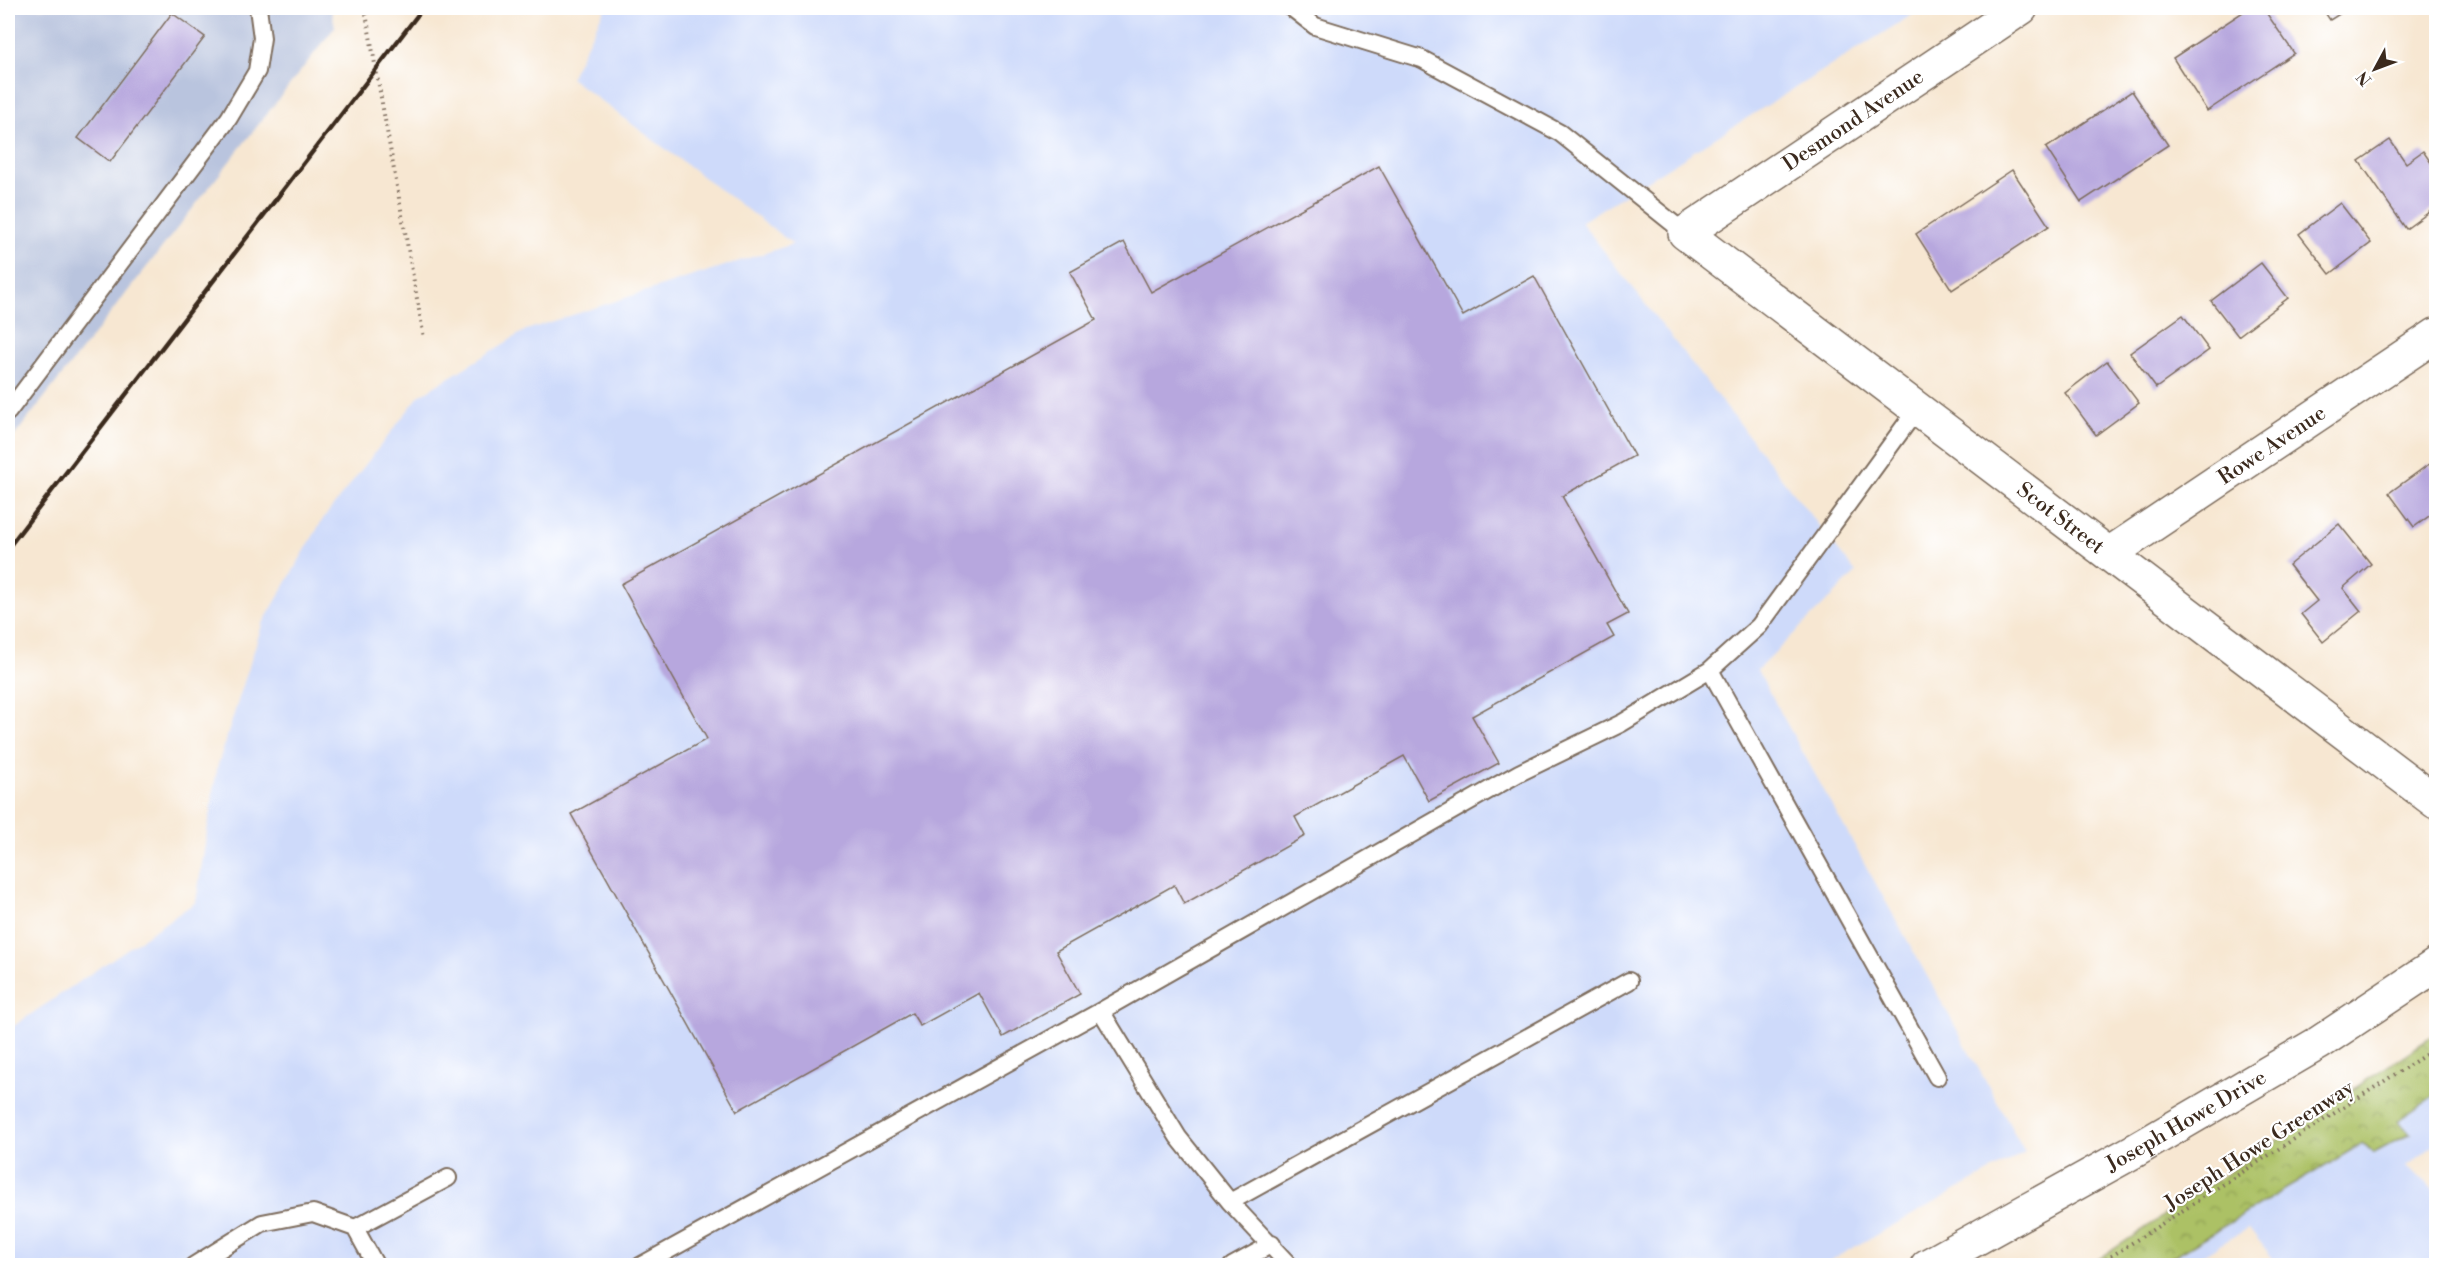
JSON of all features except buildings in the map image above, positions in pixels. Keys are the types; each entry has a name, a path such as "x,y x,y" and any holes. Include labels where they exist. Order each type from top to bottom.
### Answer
{"street":[{"name":"Desmond Avenue","path":"1685,233 2022,8"},
{"name":"Scot Street","path":"1685,233 2436,802"},
{"name":"Rowe Avenue","path":"2109,554 2436,334"},
{"name":"Joseph Howe Drive","path":"1927,1266 2136,1150 2319,1043 2436,965"}],"lane":[{"path":"8,412 229,118 257,71 262,38 258,8"},
{"path":"1292,8 1315,26 1422,59 1560,133 1685,233"},
{"path":"640,1266 1101,1011 1519,773 1622,723 1710,670 1759,626 1917,409"},
{"path":"1710,670 1937,1077"},
{"path":"1230,1202 1629,981"},
{"path":"1101,1011 1178,1137 1230,1202 1272,1244 1290,1266"},
{"path":"355,1228 448,1178"},
{"path":"193,1266 262,1223 313,1213 355,1228 376,1266"},
{"path":"1232,1266 1272,1244"}],"path":[{"path":"365,8 424,338"},
{"name":"Joseph Howe Greenway","path":"2096,1266 2436,1048"}],"shaded area":[{"path":"8,8 331,8 335,27 8,444"},
{"path":"605,8 1923,8 1581,222 1856,573 1757,670 2025,1152 1822,1265 8,1266 8,1030 196,902 217,768 262,625 323,519 419,396 526,330 793,244 570,78"},
{"path":"2436,1094 2436,1144 2407,1166 2436,1192 2436,1265 2278,1265 2249,1228 2185,1265 2159,1266 2363,1143 2410,1132 2396,1121"}],"green space":[{"path":"2436,1034 2436,1094 2397,1121 2411,1133 2374,1153 2363,1143 2159,1265 2090,1265"}],"railway":[{"path":"8,548 423,8"}]}
